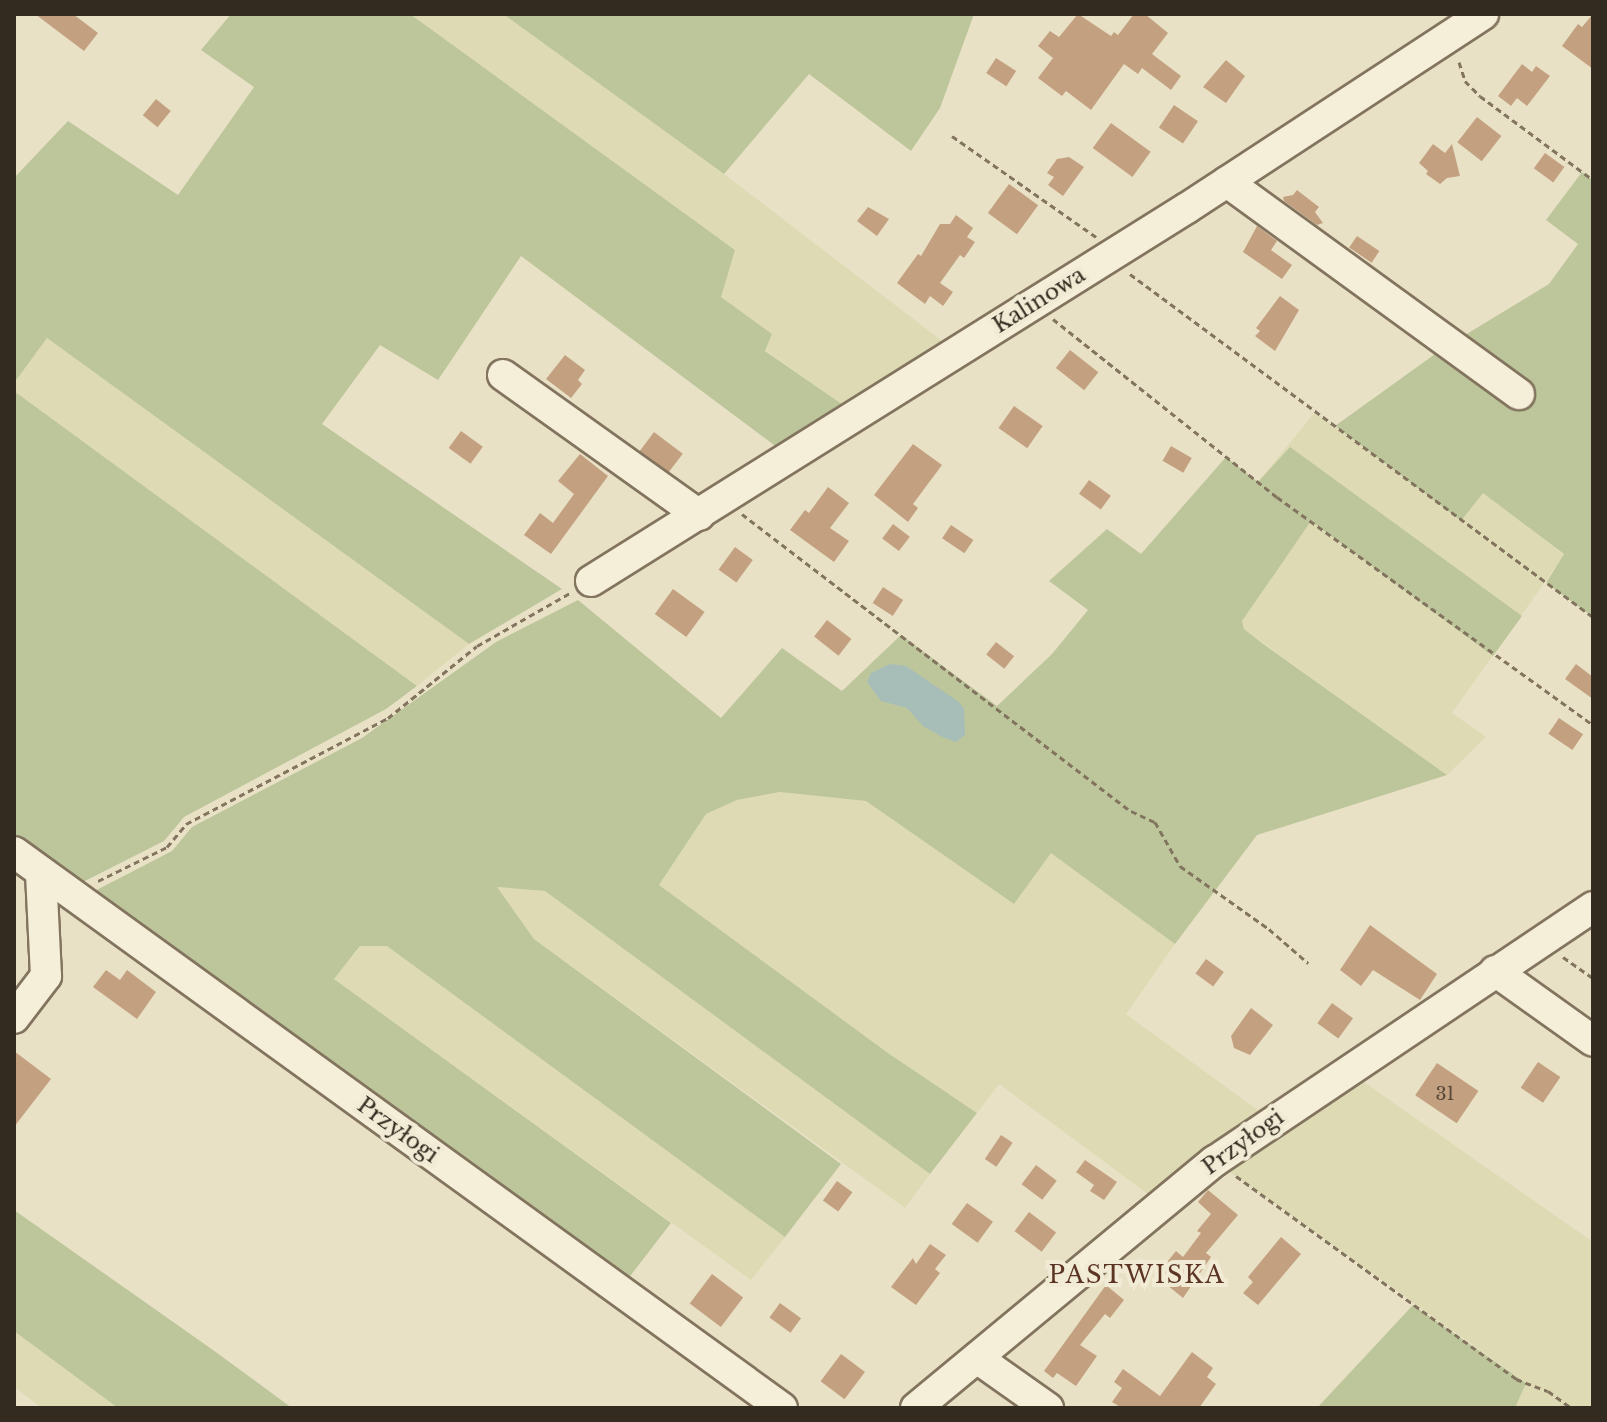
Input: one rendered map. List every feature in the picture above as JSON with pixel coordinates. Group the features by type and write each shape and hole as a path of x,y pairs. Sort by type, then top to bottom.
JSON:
{"street":[{"name":"Kalinowa","path":"591,581 1227,182 1483,14"},
{"path":"1227,182 1519,394"},
{"path":"503,375 711,507"},
{"name":"Przyłogi","path":"14,852 782,1408"},
{"path":"14,1018 46,976 41,872"},
{"name":"Przyłogi","path":"916,1408 1215,1161 1593,907"},
{"path":"1495,971 1593,1041"},
{"path":"977,1358 1048,1408"}],"path":[{"path":"1459,62 1465,81 1480,96 1593,180"},
{"path":"952,136 1593,617"},
{"path":"1034,303 1277,497 1593,725"},
{"path":"711,507 821,571 1131,811 1155,822 1180,866 1269,929 1308,963"},
{"path":"72,895 167,847 186,824 388,718 477,646 591,581"},
{"path":"1540,942 1593,978"},
{"path":"1215,1161 1516,1379 1548,1391 1571,1408"}],"shaded area":[{"path":"410,14 503,14 724,174 950,347 849,409 765,350 772,334 720,297 735,250"},
{"path":"47,338 469,644 417,686 14,391 14,383"},
{"path":"1315,412 1460,521 1483,492 1564,555 1452,713 1486,737 1447,775 1244,629 1242,621 1310,521 1258,482"},
{"path":"780,792 866,801 1014,904 1051,852 1175,944 1126,1014 1263,1114 1152,1197 999,1084 977,1113 888,1053 659,885 706,814 737,800"},
{"path":"496,887 545,891 930,1174 905,1208 534,939"},
{"path":"387,945 785,1237 751,1280 334,979 361,946"},
{"path":"1358,1078 1593,1242 1593,1408 1515,1408 1525,1382 1227,1170"},
{"path":"14,1331 118,1408 42,1408 14,1387"}],"green space":[{"path":"231,14 410,14 735,250 721,297 772,334 765,351 849,409 782,451 521,256 438,380 380,345 322,424 562,589 469,644 47,338 14,383 14,178 68,121 178,195 254,87 201,50"},
{"path":"503,14 974,14 940,108 911,151 809,74 724,174"},
{"path":"1582,172 1593,180 1593,617 1546,583 1564,554 1483,493 1461,521 1335,426 1442,349 1549,284 1578,244 1546,220"},
{"path":"14,391 417,686 386,709 184,817 164,841 75,886 14,841"},
{"path":"1290,447 1522,616 1493,656 1311,521 1242,621 1244,629 1262,643 1447,775 1257,835 1175,944 1051,853 1014,904 866,801 780,792 737,800 706,814 659,885 888,1053 977,1113 930,1174 545,891 497,887 534,939 841,1164 785,1237 387,946 360,946 334,979 671,1223 624,1284 85,896 172,851 192,827 362,738 496,642 578,600 721,718 782,648 842,691 901,635 997,706 1052,654 1088,610 1049,581 1107,529 1141,554 1226,457 1258,482"},
{"path":"14,1210 292,1408 118,1408 14,1331"},
{"path":"1413,1305 1526,1383 1515,1408 1317,1408"}],"water":[{"path":"890,664 906,666 959,702 964,709 965,735 956,742 942,737 923,726 907,708 881,701 867,682 871,673"}],"building":[{"path":"35,14 73,14 98,33 84,51"},
{"path":"1078,14 1111,36 1114,32 1118,35 1134,14 1145,14 1168,33 1152,54 1181,76 1171,90 1142,68 1138,74 1124,64 1091,110 1066,91 1062,96 1038,78 1053,58 1038,46 1050,31 1059,37"},
{"path":"1593,14 1593,69 1562,46 1578,24 1582,27"},
{"path":"996,58 1016,71 1006,86 986,73"},
{"path":"1226,60 1245,76 1226,103 1203,87"},
{"path":"1522,64 1532,72 1536,66 1550,76 1527,106 1517,98 1511,106 1498,96"},
{"path":"156,99 171,111 158,127 143,115"},
{"path":"1174,105 1198,121 1183,144 1159,127"},
{"path":"1477,117 1501,136 1482,161 1457,142"},
{"path":"1111,123 1151,152 1132,177 1093,148"},
{"path":"1433,144 1445,153 1452,144 1460,176 1447,178 1440,184 1426,174 1428,171 1419,163"},
{"path":"1545,153 1564,167 1553,182 1534,168"},
{"path":"1069,157 1084,167 1063,196 1048,185 1054,177 1047,173 1057,159"},
{"path":"1009,184 1038,205 1017,234 988,213"},
{"path":"1297,190 1319,207 1315,212 1323,223 1317,225 1284,201 1283,197 1293,195"},
{"path":"868,207 889,219 877,236 857,221"},
{"path":"956,215 973,228 967,237 975,242 964,258 960,255 940,283 953,292 943,306 930,296 925,304 897,283 918,254 921,256 940,224 950,224"},
{"path":"1257,226 1277,241 1271,250 1292,265 1282,279 1243,252"},
{"path":"1357,236 1379,251 1372,263 1349,248"},
{"path":"1280,296 1299,310 1275,351 1255,336 1260,331 1256,328"},
{"path":"1070,350 1098,372 1084,390 1056,368"},
{"path":"565,355 585,370 578,380 582,384 571,398 546,379"},
{"path":"1014,406 1043,426 1027,448 999,428"},
{"path":"461,431 483,447 470,464 449,448"},
{"path":"654,432 683,454 668,473 640,451"},
{"path":"913,444 942,465 913,504 918,508 908,522 874,495"},
{"path":"1171,446 1192,458 1183,473 1162,461"},
{"path":"580,454 608,476 551,554 524,535 540,513 553,523 574,494 558,481"},
{"path":"1089,480 1111,496 1101,510 1079,494"},
{"path":"828,487 849,503 830,528 849,541 834,562 790,530 805,510 809,513"},
{"path":"893,524 910,537 899,551 882,538"},
{"path":"951,525 973,540 964,553 942,538"},
{"path":"735,547 753,560 736,583 719,570"},
{"path":"883,587 903,600 893,616 873,603"},
{"path":"673,589 705,612 686,637 655,614"},
{"path":"827,620 851,639 838,656 814,637"},
{"path":"996,642 1014,656 1004,669 986,655"},
{"path":"1576,664 1593,677 1593,699 1565,679"},
{"path":"1559,718 1583,734 1572,750 1548,734"},
{"path":"1370,925 1437,974 1420,1000 1373,970 1361,986 1340,970"},
{"path":"1206,959 1224,972 1213,986 1195,974"},
{"path":"106,970 120,980 127,970 156,992 137,1019 93,987"},
{"path":"1332,1003 1353,1018 1338,1039 1317,1023"},
{"path":"1251,1008 1273,1025 1250,1055 1234,1048 1231,1036"},
{"path":"14,1051 51,1079 14,1127"},
{"path":"1538,1062 1560,1077 1543,1103 1521,1088"},
{"path":"1437,1063 1478,1091 1457,1123 1415,1095"},
{"path":"1001,1135 1013,1143 996,1167 985,1159"},
{"path":"1085,1160 1117,1182 1104,1200 1090,1191 1094,1185 1076,1172"},
{"path":"1036,1165 1057,1181 1042,1200 1022,1184"},
{"path":"837,1181 852,1192 838,1212 823,1200"},
{"path":"1208,1190 1238,1215 1206,1253 1211,1257 1183,1298 1156,1276 1176,1251 1183,1257 1201,1233 1197,1231 1211,1214 1198,1202"},
{"path":"967,1203 993,1222 978,1243 952,1224"},
{"path":"1029,1212 1056,1232 1042,1252 1015,1231"},
{"path":"1281,1237 1301,1254 1258,1305 1243,1293 1253,1282 1248,1277"},
{"path":"930,1244 946,1255 935,1269 940,1273 916,1305 891,1287 913,1258 916,1264"},
{"path":"712,1274 743,1297 721,1327 690,1304"},
{"path":"1106,1285 1124,1300 1110,1318 1105,1314 1080,1345 1097,1356 1076,1386 1057,1373 1053,1378 1044,1371"},
{"path":"780,1303 801,1318 790,1333 769,1318"},
{"path":"1192,1352 1213,1368 1207,1377 1216,1384 1199,1408 1122,1408 1112,1402 1122,1388 1114,1382 1123,1369 1160,1396"},
{"path":"841,1354 865,1372 844,1399 821,1381"}],"district":[{"name":"PASTWISKA","path":"1137,1275"}]}
